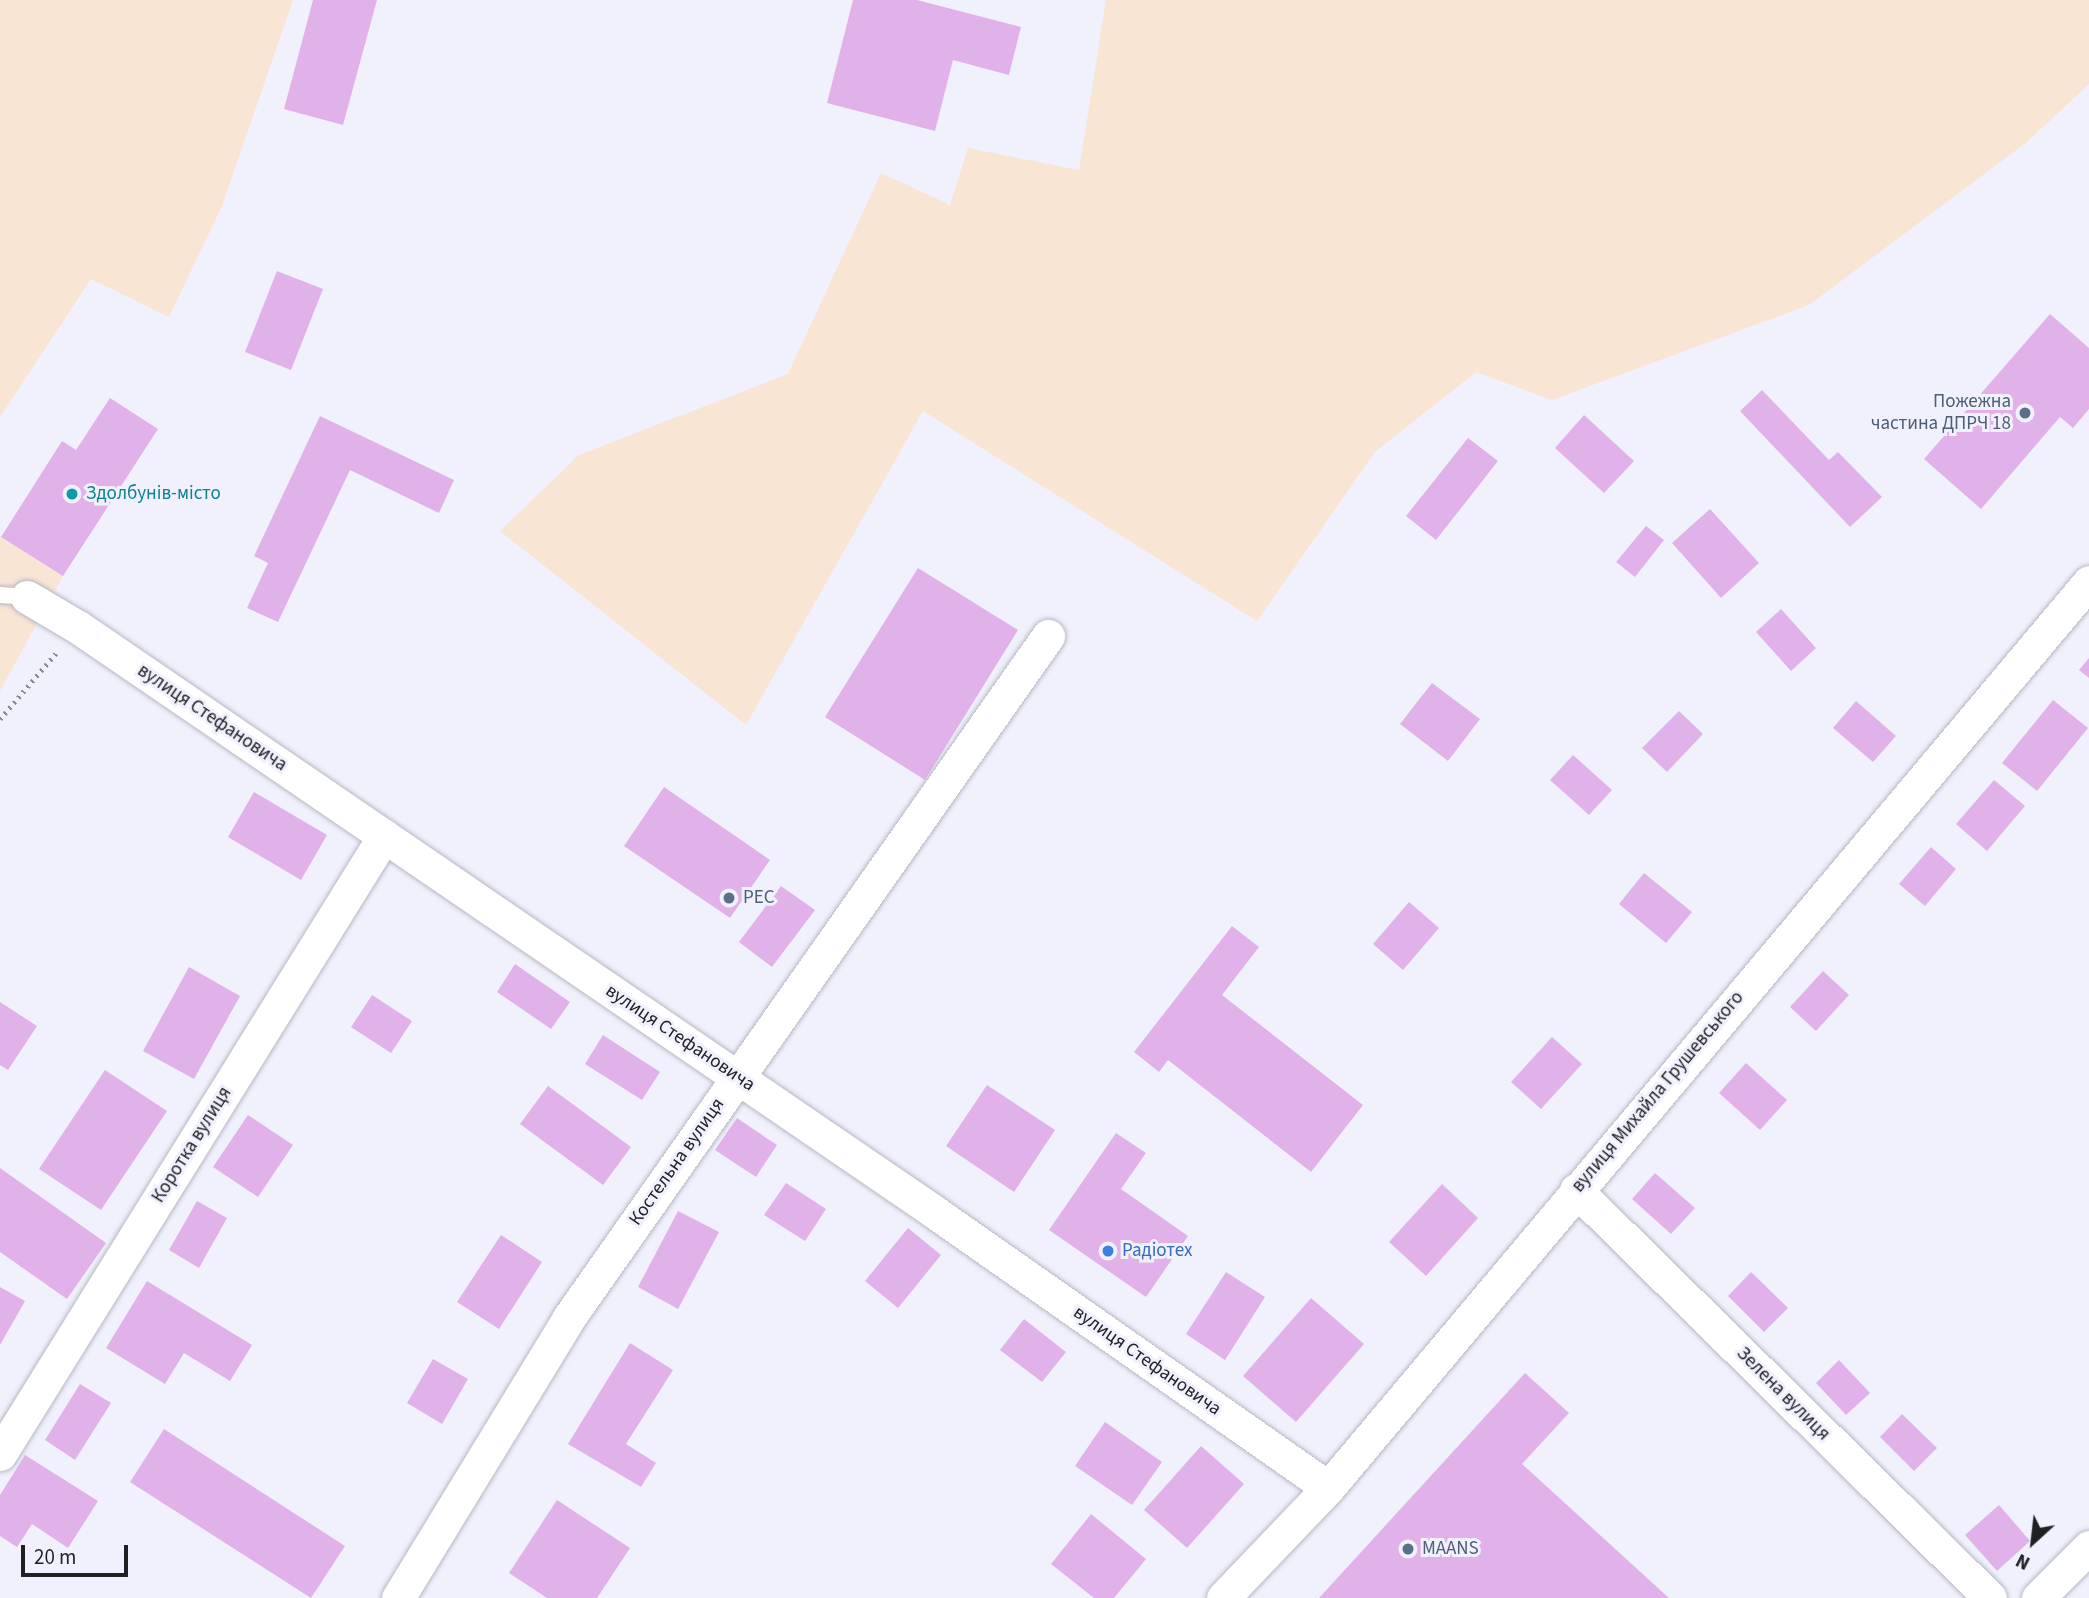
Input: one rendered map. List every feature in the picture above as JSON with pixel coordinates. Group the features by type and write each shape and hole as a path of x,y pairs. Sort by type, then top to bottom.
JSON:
{"street":[{"name":"вулиця Михайла Грушевського","path":"1223,1598 1328,1488 2089,582"},
{"name":"вулиця Стефановича","path":"14,596 78,627 736,1076 1328,1488"},
{"name":"Костельна вулиця","path":"398,1598 568,1319 736,1076 1048,636"},
{"name":"Коротка вулиця","path":"0,1454 384,836"},
{"name":"Зелена вулиця","path":"1576,1190 1990,1598"},
{"path":"2038,1598 2089,1547"}],"path":[{"path":"0,719 78,627"}],"shaded area":[{"path":"0,0 293,0 222,206 169,317 91,279 0,417"},
{"path":"1106,0 2089,0 2089,84 2027,142 1809,305 1552,400 1476,372 1375,452 1257,621 923,411 746,725 500,531 579,455 788,374 881,173 950,205 968,148 1079,170"},
{"path":"0,536 63,576 0,691"}],"building":[{"path":"313,0 377,0 343,125 284,109"},
{"path":"853,0 917,0 1021,27 1009,75 953,60 935,131 827,103"},
{"path":"277,271 323,289 291,370 245,352"},
{"name":"Пожежна частина ДПРЧ 18","path":"2050,314 2089,348 2089,409 2073,428 2060,417 1981,509 1924,459"},
{"path":"1762,390 1829,460 1838,452 1882,497 1850,527 1740,411"},
{"name":"Здолбунів-місто","path":"110,398 158,429 63,576 1,537 62,441 76,450"},
{"path":"1584,415 1634,461 1604,493 1555,448"},
{"path":"320,416 454,480 439,513 350,470 278,622 247,608 268,563 254,556"},
{"path":"1468,438 1498,461 1436,540 1406,516"},
{"path":"1710,509 1759,563 1721,598 1672,543"},
{"path":"1646,526 1664,540 1635,577 1616,562"},
{"path":"918,568 1018,630 925,780 825,717"},
{"path":"1781,609 1816,648 1791,671 1756,632"},
{"path":"2089,658 2089,678 2079,670"},
{"path":"1432,683 1480,719 1448,761 1400,724"},
{"path":"2053,700 2088,728 2037,791 2002,763"},
{"path":"1856,701 1896,736 1873,762 1833,728"},
{"path":"1679,711 1703,734 1667,772 1642,748"},
{"path":"1573,755 1612,790 1589,815 1550,780"},
{"path":"1994,780 2025,806 1987,851 1956,824"},
{"path":"664,787 770,860 730,918 624,846"},
{"path":"254,792 327,835 301,880 228,837"},
{"path":"1931,847 1956,869 1925,906 1899,884"},
{"path":"1644,873 1692,912 1666,943 1619,904"},
{"path":"781,886 815,910 772,967 739,942"},
{"path":"1409,902 1439,928 1403,970 1373,944"},
{"path":"1232,926 1259,947 1222,995 1363,1105 1311,1172 1168,1060 1159,1072 1134,1052"},
{"path":"515,964 570,1002 551,1029 497,992"},
{"path":"189,967 240,996 194,1079 143,1051"},
{"path":"1823,971 1849,995 1816,1031 1790,1007"},
{"path":"372,995 412,1021 391,1053 351,1027"},
{"path":"0,1002 37,1026 8,1070 0,1065"},
{"path":"603,1035 660,1072 642,1100 585,1064"},
{"path":"1552,1037 1582,1064 1541,1109 1511,1082"},
{"path":"1746,1063 1787,1100 1760,1130 1719,1093"},
{"path":"105,1070 167,1111 101,1210 39,1169"},
{"path":"987,1085 1055,1130 1014,1192 946,1146"},
{"path":"548,1086 631,1147 603,1185 520,1124"},
{"path":"248,1115 293,1145 258,1197 213,1167"},
{"path":"737,1118 777,1145 756,1177 715,1150"},
{"path":"1116,1133 1146,1153 1121,1189 1188,1236 1146,1297 1049,1230"},
{"path":"0,1168 106,1243 67,1299 0,1252"},
{"path":"1655,1173 1695,1208 1671,1234 1632,1199"},
{"path":"786,1183 826,1209 805,1241 764,1215"},
{"path":"1442,1184 1478,1218 1426,1276 1389,1242"},
{"path":"197,1201 227,1218 199,1268 169,1250"},
{"path":"678,1211 719,1232 678,1309 638,1287"},
{"path":"908,1228 941,1255 898,1308 865,1281"},
{"path":"501,1235 542,1262 499,1329 457,1302"},
{"path":"1226,1272 1265,1297 1225,1360 1186,1334"},
{"path":"1751,1272 1788,1308 1764,1332 1728,1296"},
{"path":"147,1281 252,1345 230,1381 184,1353 165,1384 106,1348"},
{"path":"0,1287 25,1301 0,1345"},
{"path":"1311,1298 1364,1344 1296,1422 1243,1376"},
{"path":"1024,1319 1066,1352 1042,1382 1000,1350"},
{"path":"630,1343 673,1370 626,1444 656,1463 641,1487 568,1444"},
{"path":"433,1359 468,1379 442,1424 407,1403"},
{"path":"1839,1360 1870,1393 1846,1415 1816,1383"},
{"path":"1525,1373 1569,1413 1522,1464 1669,1598 1319,1598"},
{"path":"80,1384 111,1403 75,1460 45,1440"},
{"path":"1902,1414 1937,1448 1914,1471 1880,1437"},
{"path":"1105,1422 1162,1462 1132,1505 1075,1466"},
{"path":"164,1429 345,1546 311,1598 130,1482"},
{"path":"1201,1446 1244,1484 1187,1548 1144,1510"},
{"path":"25,1455 98,1501 68,1548 32,1524 17,1547 0,1536 0,1495"},
{"path":"557,1500 630,1548 597,1598 547,1598 509,1573"},
{"path":"1999,1505 2030,1541 1997,1571 1965,1535"},
{"path":"1091,1514 1146,1559 1114,1598 1094,1598 1051,1564"}],"place":[{"name":"Пожежна частина ДПРЧ 18","path":"2025,413"},
{"name":"Здолбунів-місто","path":"72,494"},
{"name":"РЕС","path":"729,898"},
{"name":"Радiотех","path":"1108,1251"},
{"name":"MAANS","path":"1408,1549"}]}
